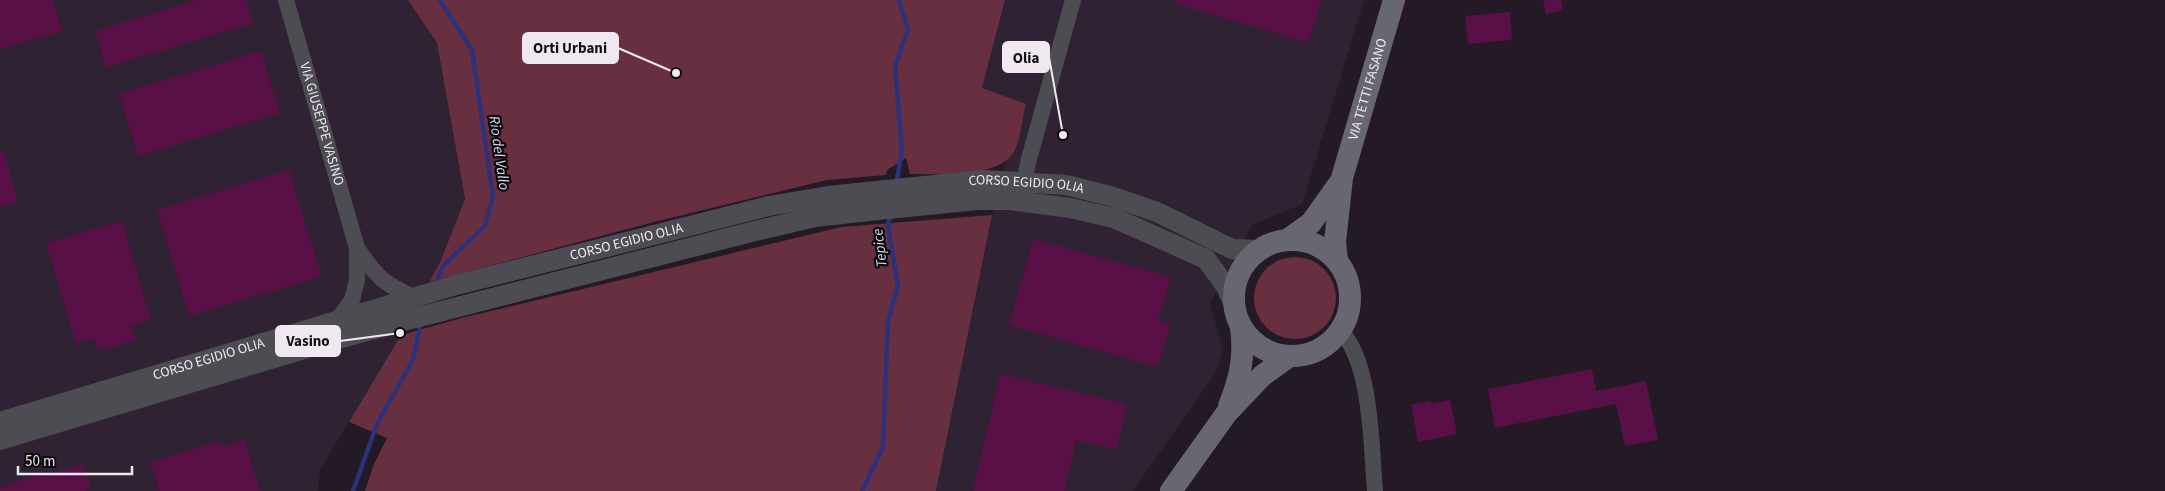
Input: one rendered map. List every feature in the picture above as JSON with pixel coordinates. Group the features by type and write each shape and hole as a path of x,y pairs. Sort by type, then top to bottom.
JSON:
{"main road":[{"name":"VIA TETTI FASANO","path":"1337,260 1334,242 1342,178 1394,0"},
{"name":"VIA TETTI FASANO","path":"1287,240 1311,223 1342,178"},
{"path":"1226,414 1242,367 1244,348 1242,327 1234,305 1235,289 1239,274 1248,260 1260,250 1273,243 1287,240 1306,242 1323,248 1337,260 1347,276 1351,295 1349,314 1341,330 1331,342 1318,351 1304,356 1288,357 1270,352 1254,342 1242,327"},
{"path":"1172,491 1226,414 1262,376 1288,357"}],"street":[{"name":"VIA GIUSEPPE VASINO","path":"286,0 357,248 358,280 352,300 336,322"},
{"path":"1022,192 1073,0"},
{"name":"CORSO EGIDIO OLIA","path":"0,422 456,285 769,206 828,196 983,180 1070,208 1114,218 1184,248 1206,259 1225,285 1234,305"},
{"name":"CORSO EGIDIO OLIA","path":"0,440 341,338 815,217 981,200 1066,185 1110,196 1157,212 1232,249 1260,250"},
{"name":"VIA GIUSEPPE VASINO","path":"357,248 374,272 391,287 416,298"},
{"path":"1341,330 1355,351 1364,381 1374,491"}],"shaded area":[{"path":"0,0 409,0 437,43 465,199 441,260 401,335 320,470 318,491 0,491"},
{"path":"408,0 1005,0 982,88 1026,104 1015,150 1008,159 996,166 983,170 951,174 910,174 906,158 887,170 886,175 827,180 650,223 429,282 441,260 465,199 437,43"},
{"path":"1005,0 1364,0 1302,204 1252,225 1210,303 1223,351 1216,372 1133,491 936,491 992,215 1005,162 1015,150 1026,105 982,88"},
{"path":"992,215 936,491 365,491 374,464 387,438 349,422 401,335 462,318 841,227"},
{"path":"1295,257 1311,260 1324,269 1333,282 1336,298 1333,314 1324,327 1311,336 1295,339 1279,336 1266,327 1257,314 1254,298 1257,282 1266,269 1279,260"}],"building":[{"path":"0,0 53,0 62,31 0,49"},
{"path":"198,0 246,0 253,23 106,67 95,31"},
{"path":"1174,0 1321,0 1309,43 1173,3"},
{"path":"1543,0 1561,0 1563,10 1546,14"},
{"path":"1510,12 1512,40 1468,44 1465,16"},
{"path":"261,51 280,113 138,156 119,94"},
{"path":"4,152 18,202 0,207 0,153"},
{"path":"289,170 322,276 189,316 157,210"},
{"path":"122,221 151,320 131,326 136,340 98,351 94,338 76,343 46,243"},
{"path":"1033,239 1171,277 1158,320 1171,324 1158,367 1009,325"},
{"path":"1592,369 1596,391 1646,381 1658,440 1625,446 1616,404 1495,428 1488,389"},
{"path":"1000,374 1127,404 1117,449 1076,440 1065,491 973,491"},
{"path":"1450,400 1457,434 1418,442 1411,404 1431,401 1431,404"},
{"path":"245,440 260,491 159,491 151,462 221,441 223,447"},
{"path":"84,465 91,488 86,489 86,491 0,491 0,488 31,477"}],"waterway":[{"name":"Rio del Vallo","path":"435,284 444,265 485,226 493,196 472,50 440,0"},
{"name":"Tepice","path":"896,184 902,151 895,66 908,30 899,0"},
{"name":"Tepice","path":"862,491 883,447 888,320 898,286 888,227 890,214"},
{"name":"Rio del Vallo","path":"353,491 377,424 413,360 421,321"}],"place":[{"name":"Orti Urbani","path":"676,73"},
{"name":"Olia","path":"1063,135"},
{"name":"Vasino","path":"400,333"}]}
